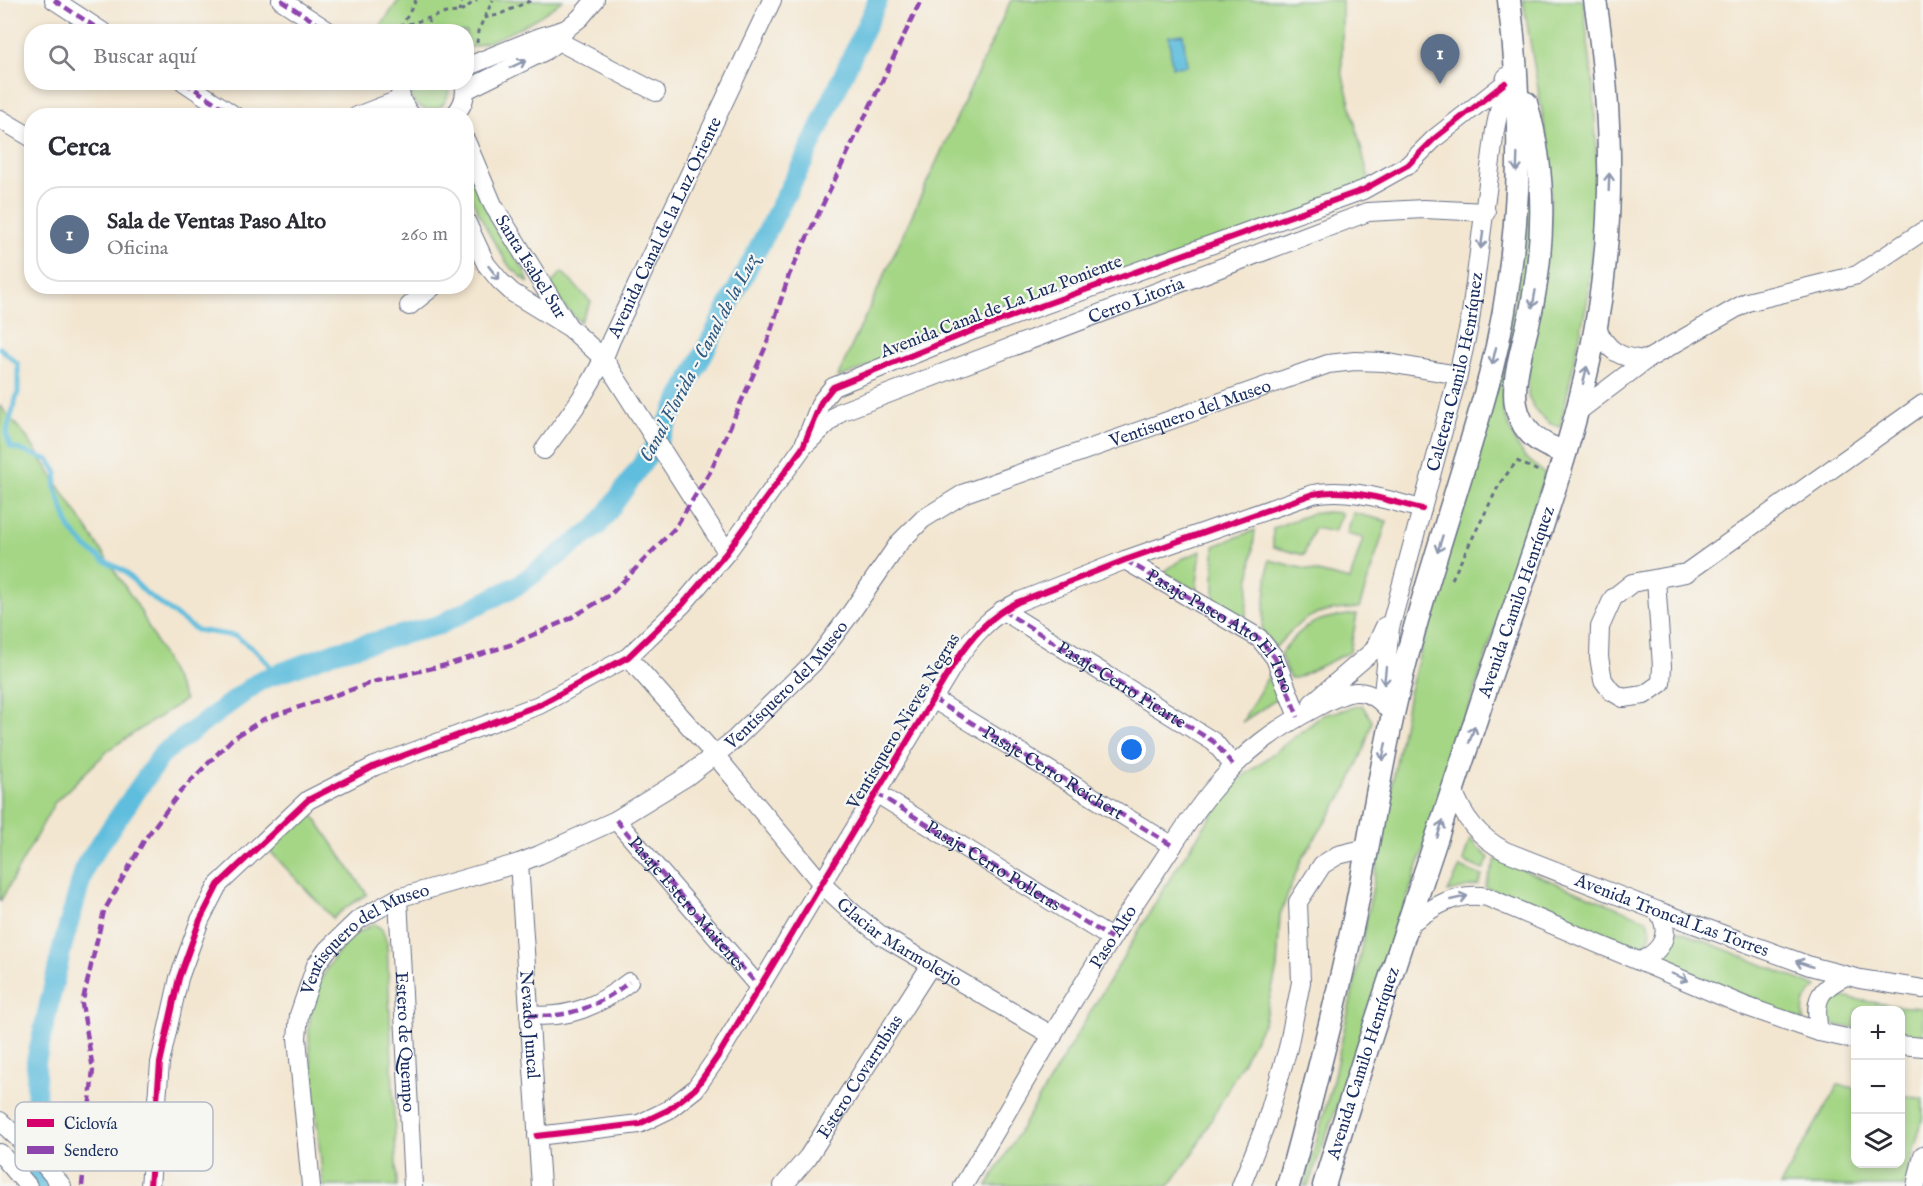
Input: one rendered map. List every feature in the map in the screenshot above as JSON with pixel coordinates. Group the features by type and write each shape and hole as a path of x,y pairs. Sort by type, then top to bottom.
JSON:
{"main road":[{"name":"Avenida Camilo Henríquez","path":"1288,1186 1341,982 1366,848 1387,708 1414,628 1481,407 1500,331 1514,226 1518,142 1511,79 1514,37 1509,0"},
{"name":"Avenida Camilo Henríquez","path":"1324,1186 1565,452 1596,326 1605,255 1609,175 1605,75 1595,0"},
{"path":"1511,79 1531,120 1536,145 1542,210 1535,293 1515,382 1515,401 1520,419 1531,436 1547,446 1565,452"}],"street":[{"path":"54,0 91,24"},
{"path":"281,0 318,24"},
{"path":"474,82 545,51 580,18 595,0"},
{"name":"Avenida Canal de la Luz Oriente","path":"544,450 577,406 604,359 772,0"},
{"path":"474,65 540,37 562,35 656,92"},
{"name":"Caletera Camilo Henríquez","path":"1387,708 1390,628 1458,375 1470,321 1495,130 1511,79"},
{"name":"Avenida Canal de La Luz Poniente","path":"157,1102 160,1064 179,978 200,920 218,885 308,800 375,766 539,705 628,657 683,604 727,552 803,447 821,402 833,387 974,330 1363,190 1408,165 1435,138 1511,79"},
{"path":"196,90 223,108"},
{"path":"460,108 463,103 465,90"},
{"path":"371,108 401,91 406,108"},
{"path":"0,119 24,133"},
{"name":"Santa Isabel Sur","path":"474,159 494,205 570,328"},
{"name":"Cerro Litoria","path":"803,447 840,412 1368,212 1424,210 1485,212"},
{"path":"1576,413 1646,360 1747,302 1857,275 1923,231"},
{"path":"474,257 513,293 570,328 604,359 727,552"},
{"path":"408,306 424,294"},
{"path":"1596,326 1603,341 1615,352 1630,359 1646,360"},
{"name":"Ventisquero del Museo","path":"311,1186 297,1038 299,1014 316,965 327,950 358,920 398,898 519,863 616,820 686,777 734,740 816,660 899,543 923,519 965,493 1328,364 1355,361 1383,362 1458,375"},
{"path":"1656,579 1661,683 1644,695 1623,698 1611,691 1603,680 1599,657 1600,627 1613,598 1632,583 1686,573 1923,404"},
{"name":"Ventisquero Nieves Negras","path":"537,1136 639,1124 668,1110 695,1089 718,1056 823,885 876,793 974,634 1002,610 1125,560 1313,494 1331,490 1349,492 1422,509"},
{"name":"Pasaje Paseo Alto El Toro","path":"1125,560 1259,638 1275,658 1298,717"},
{"name":"Paso Alto","path":"1298,717 1340,677 1362,662 1374,650 1396,603"},
{"name":"Pasaje Cerro Picarte","path":"1002,610 1214,742 1234,766"},
{"name":"Glaciar Marmolerjo","path":"628,657 715,755 823,885 852,913 882,936 1053,1036"},
{"name":"Paso Alto","path":"963,1186 1111,938 1201,805 1234,766 1274,731 1340,696 1355,692 1368,694 1387,708"},
{"name":"Pasaje Cerro Reichert","path":"933,699 1173,846"},
{"name":"Avenida Troncal Las Torres","path":"1453,789 1470,824 1491,844 1505,851 1658,911 1810,966 1846,976 1923,989"},
{"name":"Pasaje Cerro Polleras","path":"876,793 1111,938"},
{"name":"Pasaje Estero Maitenes","path":"616,820 759,987"},
{"path":"1241,1186 1266,1123 1288,1048 1300,982 1298,902 1322,866 1338,855 1366,848"},
{"name":"Nevado Juncal","path":"519,863 541,1186"},
{"path":"1408,925 1429,910 1456,897 1476,895 1496,900 1745,1005 1819,1032 1851,1039"},
{"name":"Estero de Quempo","path":"398,898 413,1186"},
{"path":"1641,961 1654,954 1664,939 1664,921 1658,911"},
{"name":"Estero Covarrubias","path":"783,1186 808,1157 931,965"},
{"path":"1819,1032 1816,1019 1817,1000 1828,984 1846,976"},
{"path":"529,1015 547,1017 573,1014 613,995 629,982"},
{"path":"1905,1046 1923,1047"},
{"path":"0,1121 15,1135"},
{"path":"0,1153 15,1171"},
{"path":"1916,1186 1923,1155"},
{"path":"15,1171 28,1186"},
{"path":"50,1171 62,1186"},
{"name":"Avenida Canal de La Luz Poniente","path":"150,1186 151,1171"}],"path":[{"path":"403,24 416,0"},
{"path":"459,12 462,0"},
{"path":"409,24 446,13 459,12 477,0"},
{"path":"477,48 478,32 493,0"},
{"path":"484,18 498,15 532,0"},
{"path":"429,18 429,24"}],"green space":[{"path":"399,0 563,0 517,29 474,46 474,24 382,24"},
{"path":"1011,0 1342,0 1342,72 1371,187 837,378"},
{"path":"1523,0 1583,0 1594,92 1597,170 1588,298 1560,427 1549,423 1537,412 1528,396 1528,366 1550,224 1551,165"},
{"path":"411,90 449,90 447,98 438,108 423,108 412,100"},
{"path":"1529,174 1533,212 1524,284 1504,378 1503,411 1524,456 1545,474 1367,1023 1308,1186 1304,1186 1332,1084 1355,981 1409,694 1515,301"},
{"path":"474,182 499,234 524,270 529,283 509,266 474,204"},
{"path":"562,272 591,302 580,322 563,305 550,285"},
{"path":"0,406 28,439 139,608 185,700 111,748 55,802 0,902"},
{"path":"1342,513 1334,532 1314,528 1304,555 1273,547 1273,528 1310,514"},
{"path":"1353,513 1387,521 1359,608 1311,616 1294,628 1275,648 1262,630 1269,560 1350,580 1363,538 1347,534"},
{"path":"1255,530 1245,622 1214,602 1214,546"},
{"path":"1201,551 1196,591 1164,572 1182,559"},
{"path":"1357,614 1350,652 1296,678 1290,678 1280,654 1298,634 1321,620"},
{"path":"1272,670 1282,696 1242,722"},
{"path":"1362,705 1372,721 1364,749 1348,787 1301,860 1280,915 1277,968 1264,1022 1194,1152 1169,1186 987,1186 1172,875 1232,785 1323,715"},
{"path":"311,812 367,894 333,918 268,849"},
{"path":"1470,839 1489,858 1483,870 1463,861"},
{"path":"1496,859 1646,919 1650,930 1649,939 1643,946 1632,950 1485,887"},
{"path":"1460,867 1482,876 1478,885 1448,892"},
{"path":"374,924 382,929 387,942 397,1186 323,1186 309,1045 311,1013 320,982 337,954 360,932"},
{"path":"1670,927 1817,987 1805,1002 1804,1021 1659,959"},
{"path":"1841,997 1895,1006 1851,1006 1851,1027 1836,1025 1825,1019 1827,1008"},
{"path":"1905,1007 1923,1008 1923,1037 1905,1035"},
{"path":"1838,1085 1851,1087 1851,1168 1905,1168 1905,1096 1923,1099 1923,1117 1904,1186 1780,1186"}],"water":[{"path":"1183,34 1187,66 1172,67 1169,36"}],"waterway":[{"name":"Canal Florida - Canal de la Luz","path":"36,1102 36,1061 63,944 86,864 163,753 261,680 335,652 439,625 520,584 598,526 657,443 803,162 878,0"},
{"path":"0,348 18,364 18,392 6,434 11,447 49,460 57,473 55,487 70,529 87,548 124,571 147,594 196,630 236,636 256,651 270,666 273,675"},
{"name":"Canal Florida - Canal de la Luz","path":"37,1171 37,1186"}],"marked path":[{"path":"54,0 91,24"},
{"path":"281,0 318,24"},
{"path":"90,1102 93,1069 82,1004 104,911 145,839 181,791 232,739 264,719 377,681 446,665 510,645 567,620 610,595 675,528 710,472 766,346 789,275 921,0"},
{"path":"196,90 223,108"},
{"path":"1125,560 1259,638 1275,658 1298,717"},
{"path":"1002,610 1214,742 1234,766"},
{"path":"933,699 1173,846"},
{"path":"876,793 1111,938"},
{"path":"616,820 759,987"},
{"path":"529,1015 570,1013 606,998 629,982"},
{"path":"82,1186 83,1171"}],"cycle path":[{"path":"157,1102 160,1063 179,978 200,920 218,885 308,800 375,766 539,705 628,657 683,604 727,552 803,447 821,402 833,387 974,330 1363,190 1408,165 1435,138 1505,83"},
{"path":"537,1136 639,1124 668,1110 695,1089 718,1056 955,662 975,635 990,620 1018,602 1125,560 1313,494 1354,493 1422,509"},
{"path":"150,1186 151,1171"}],"place":[{"name":"Sala de Ventas Paso Alto","path":"1440,84"}]}
